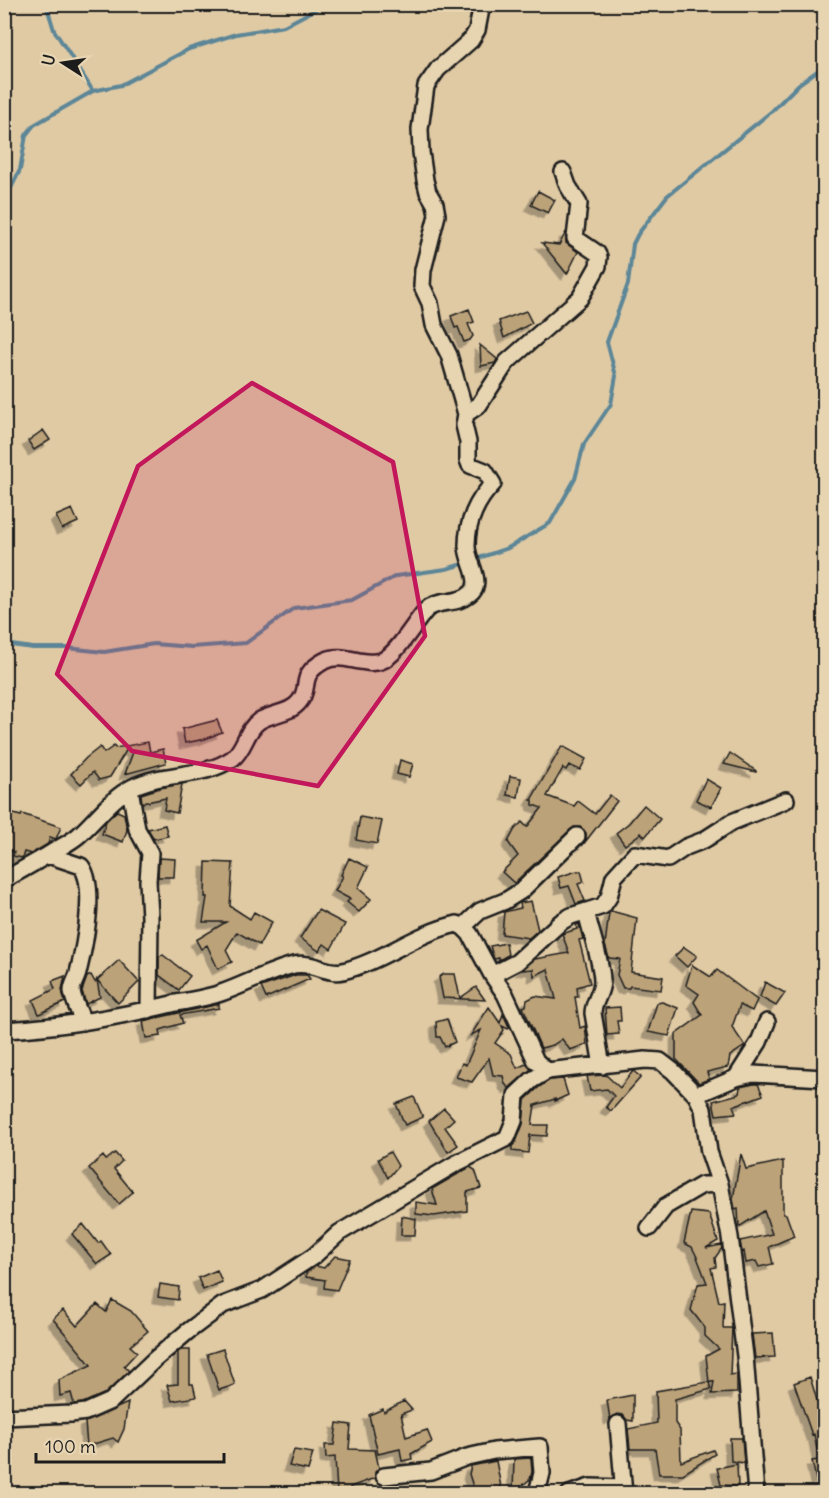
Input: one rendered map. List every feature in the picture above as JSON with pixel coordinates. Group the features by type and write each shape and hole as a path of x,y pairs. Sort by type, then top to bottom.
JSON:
{"street":[{"path":"4,880 78,836 105,808 130,789 159,779 210,769 231,759 242,750 252,728 258,722 291,709 300,701 306,677 313,668 326,660 335,657 365,663 385,660 428,608 470,595 477,582 468,559 466,545 478,502 493,481 485,471 470,465 468,460 468,442 464,425 466,414 449,355 434,325 430,303 422,286 423,270 437,215 425,180 420,129 426,86 438,69 471,40 477,30 482,4"},
{"path":"466,414 479,405 507,362 580,298 598,266 597,253 575,238 579,204 563,172"},
{"path":"130,789 137,829 150,853 148,880 149,1010"},
{"path":"492,975 517,962 561,922 571,916 603,906 607,902 614,877 634,854 668,859 732,822 786,800"},
{"path":"464,927 480,911 505,901 521,891 577,836"},
{"path":"48,855 81,866 86,878 89,898 86,929 78,975 72,990 82,1022"},
{"path":"586,911 602,980 600,993 593,1008 602,1066"},
{"path":"4,1029 43,1028 97,1021 149,1010 220,993 295,965 311,964 329,971 341,972 457,924 464,927 470,934 505,994 536,1061 547,1071"},
{"path":"736,1078 759,1042 767,1022"},
{"path":"4,1417 86,1412 111,1401 154,1360 224,1305 262,1290 307,1261 339,1233 454,1164 507,1138 513,1121 516,1095 532,1080 547,1071 645,1060 660,1061 696,1095 704,1109 709,1152 720,1184 740,1304 756,1494"},
{"path":"696,1095 736,1078 765,1073 825,1078"},
{"path":"649,1227 666,1206 702,1185 720,1184"},
{"path":"569,1494 590,1487 624,1491 618,1424"},
{"path":"384,1476 431,1471 467,1457 494,1451 540,1448 542,1473 538,1489 541,1494"}],"highlighted area":[{"path":"252,383 393,462 425,636 318,786 132,751 57,674 138,466"}],"building":[{"path":"538,191 555,200 548,213 531,205"},
{"path":"566,232 566,243 578,252 567,274 542,243 559,245"},
{"path":"469,309 474,322 468,324 473,336 464,342 451,316"},
{"path":"526,311 532,323 504,338 499,321"},
{"path":"480,345 497,359 495,363 481,366"},
{"path":"43,430 50,440 34,450 28,441"},
{"path":"72,509 78,522 62,529 56,516"},
{"path":"217,720 222,732 205,739 185,743 182,729"},
{"path":"148,742 150,752 163,749 166,763 125,774 133,752 127,749 110,777 99,780 93,772 81,784 71,774 100,747 104,753 114,746 115,748"},
{"path":"562,746 586,759 580,770 569,765 566,770 563,768 547,796 574,806 578,801 595,814 610,795 617,801 582,846 586,833 580,827 574,827 514,883 502,872 518,856 508,842 522,822 527,827 542,808 533,805 533,800 531,800"},
{"path":"730,753 756,771 756,772 724,764"},
{"path":"400,760 413,764 409,777 397,774"},
{"path":"510,776 521,778 518,797 507,795"},
{"path":"706,779 721,788 711,807 696,800"},
{"path":"182,784 177,813 164,810 166,798 142,803 141,794"},
{"path":"644,805 660,819 645,837 641,833 625,845 616,833 629,823"},
{"path":"117,811 124,814 127,830 123,842 102,834 106,821"},
{"path":"10,813 21,816 22,814 61,827 56,839 50,837 48,844 31,854 24,852 22,858 13,856 14,852 4,849 6,833 4,831"},
{"path":"360,817 382,821 377,844 356,840"},
{"path":"165,825 168,836 154,839 148,829"},
{"path":"159,858 175,859 174,877 158,877"},
{"path":"349,858 368,867 358,888 371,899 359,912 347,902 350,899 335,891"},
{"path":"206,862 233,863 230,906 250,919 254,912 272,922 259,945 237,932 226,950 232,962 218,969 207,945 201,949 196,940 226,922 203,922 207,897 205,897"},
{"path":"581,871 584,882 578,884 585,901 576,904 569,886 561,888 558,877"},
{"path":"531,901 538,930 529,938 502,934 504,912 521,908 520,903"},
{"path":"318,910 345,924 331,949 324,944 319,951 300,938"},
{"path":"611,911 637,918 631,972 663,977 661,990 630,986 623,988 617,975 620,959 609,958 605,945"},
{"path":"579,924 583,939 579,940 590,983 577,987 578,997 575,997 580,1028 585,1026 587,1044 570,1050 562,1039 553,1045 541,1048 523,1007 526,1006 527,1000 535,996 556,999 548,969 534,976 533,969 522,970 535,959 569,953 562,934 577,929 576,925"},
{"path":"506,943 508,955 499,960 499,958 494,959 490,946"},
{"path":"684,947 697,956 687,967 675,956"},
{"path":"163,955 190,976 179,990 159,975 159,956"},
{"path":"119,960 139,982 118,1003 97,980"},
{"path":"692,965 711,977 717,970 757,1000 752,1011 740,1005 732,1027 745,1046 730,1056 728,1067 707,1072 709,1079 699,1083 676,1059 676,1034 702,1015 694,1002 699,994 686,985"},
{"path":"444,974 455,974 460,998 476,987 485,1000 443,998 439,977"},
{"path":"91,975 95,982 97,980 100,997 86,1004 82,991 87,977"},
{"path":"296,975 307,975 310,979 266,998 261,987"},
{"path":"65,976 62,990 65,1002 39,1014 33,1000 55,989 52,981"},
{"path":"765,982 785,993 776,1006 760,997"},
{"path":"662,1002 678,1008 669,1036 648,1032 657,1003"},
{"path":"219,1004 219,1008 180,1015 183,1023 160,1030 161,1036 146,1038 143,1021"},
{"path":"489,1007 500,1023 503,1014 509,1027 508,1029 502,1026 504,1030 495,1043 511,1054 517,1068 526,1064 531,1069 509,1088 503,1076 493,1075 489,1058 472,1082 456,1077 462,1063 466,1065 481,1030 471,1035"},
{"path":"620,1007 621,1021 617,1021 619,1034 607,1035 605,1008"},
{"path":"447,1019 455,1042 445,1047 440,1037 437,1037 436,1022"},
{"path":"633,1071 641,1077 611,1111 606,1107 614,1096 607,1089 590,1091 587,1076 606,1075 620,1088"},
{"path":"563,1079 568,1095 555,1101 555,1099 535,1105 532,1125 548,1125 547,1136 530,1135 528,1153 512,1151 512,1146 523,1124 525,1100 550,1080"},
{"path":"758,1084 763,1095 733,1106 736,1113 716,1115 713,1101 739,1094 740,1087"},
{"path":"414,1097 423,1117 405,1125 396,1104"},
{"path":"444,1108 454,1119 445,1127 458,1145 448,1152 429,1121"},
{"path":"390,1152 398,1166 388,1178 378,1159"},
{"path":"115,1153 122,1161 114,1169 133,1192 119,1204 89,1168 103,1156 106,1160"},
{"path":"741,1154 746,1169 783,1161 783,1214 786,1214 794,1236 769,1247 773,1264 759,1267 756,1261 746,1263 744,1251 742,1252 740,1241 772,1234 764,1211 739,1227 738,1208 735,1209 733,1199"},
{"path":"470,1167 475,1170 481,1188 467,1192 467,1211 434,1216 416,1214 416,1202 437,1205 432,1189"},
{"path":"691,1212 709,1214 718,1241 706,1248 721,1245 722,1248 715,1258 716,1267 711,1268 719,1302 724,1301 723,1328 732,1328 730,1375 737,1374 737,1393 712,1394 714,1381 709,1383 711,1389 675,1399 675,1423 680,1430 681,1462 713,1450 715,1454 683,1474 659,1474 655,1449 630,1449 628,1429 657,1423 656,1391 709,1382 706,1356 719,1349 705,1336 705,1328 691,1310 698,1284 707,1283 692,1247 684,1243"},
{"path":"402,1216 416,1219 415,1235 401,1235"},
{"path":"83,1224 98,1243 101,1241 111,1255 97,1264 72,1234"},
{"path":"335,1256 350,1259 337,1290 324,1288 325,1280 306,1277 306,1273 316,1266 324,1268"},
{"path":"217,1270 222,1282 203,1290 198,1278"},
{"path":"160,1284 179,1287 178,1300 158,1297"},
{"path":"112,1300 131,1311 148,1331 130,1346 137,1352 124,1366 129,1371 106,1393 83,1403 74,1404 71,1393 60,1396 59,1380 91,1365 53,1319 63,1310 77,1326 97,1304 106,1312"},
{"path":"773,1333 775,1357 755,1358 752,1334"},
{"path":"223,1349 235,1385 219,1390 207,1354"},
{"path":"190,1350 190,1384 193,1384 196,1397 172,1401 167,1385 178,1384 178,1352"},
{"path":"810,1377 825,1427 825,1477 816,1479 812,1461 819,1460 814,1434 812,1435 794,1383"},
{"path":"633,1395 633,1421 618,1414 610,1419 607,1400"},
{"path":"404,1401 412,1410 401,1414 406,1437 427,1430 432,1442 411,1454 412,1459 402,1461 400,1449 378,1454 369,1415 383,1409 384,1412"},
{"path":"128,1403 124,1429 118,1442 113,1438 87,1446 85,1422"},
{"path":"337,1423 351,1425 349,1449 375,1450 379,1468 375,1472 375,1478 350,1487 351,1491 337,1492 335,1457 326,1458 325,1445 334,1445"},
{"path":"730,1438 742,1438 744,1463 731,1461"},
{"path":"294,1450 313,1453 308,1470 289,1466"},
{"path":"531,1458 530,1479 513,1494 514,1459"},
{"path":"496,1461 502,1492 475,1493 469,1474 471,1466"},
{"path":"737,1464 738,1486 721,1485 717,1468"}],"waterway":[{"path":"46,4 54,30 93,91"},
{"path":"4,202 20,170 26,135 34,125 93,91 121,85 189,49 236,34 284,26 326,4"},
{"path":"473,560 508,548 550,523 575,479 584,444 611,404 616,376 607,342 628,284 633,244 638,234 667,196 772,111 799,84 824,66"},
{"path":"4,644 104,652 154,644 192,647 246,643 294,608 352,600 396,576 446,569 466,563"}]}
